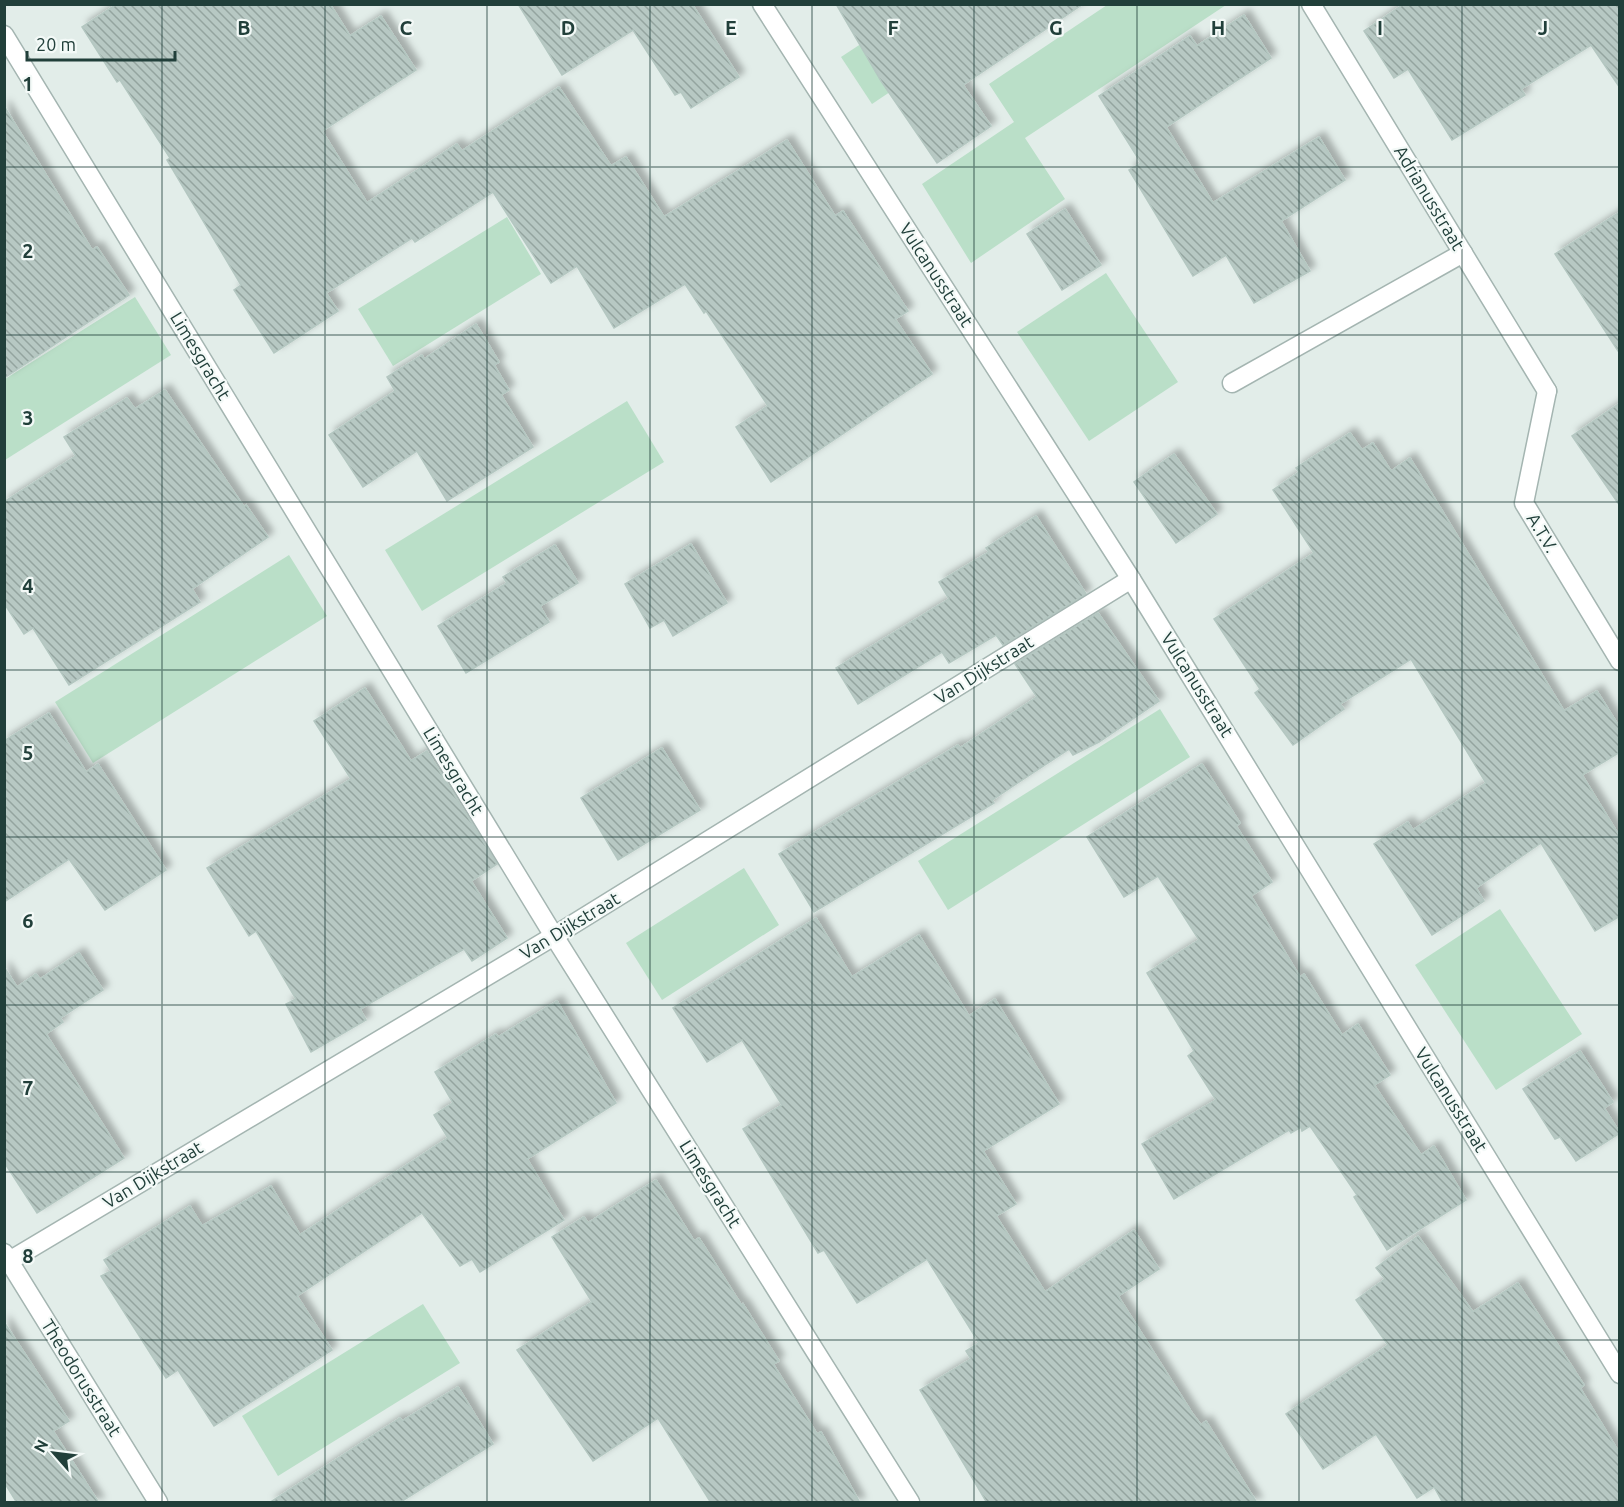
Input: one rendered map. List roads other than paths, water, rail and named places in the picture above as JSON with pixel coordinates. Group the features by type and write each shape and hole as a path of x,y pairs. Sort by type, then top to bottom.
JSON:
{"street":[{"name":"Vulcanusstraat","path":"762,4 1131,579 1620,1374"},
{"name":"Adrianusstraat","path":"1311,4 1547,391"},
{"name":"Limesgracht","path":"4,36 554,936 910,1503"},
{"path":"1232,383 1463,253"},
{"name":"A.T.V.","path":"1547,391 1524,502 1620,661"},
{"name":"Van Dijkstraat","path":"6,1259 554,936 1131,579"},
{"name":"Theodorusstraat","path":"6,1259 158,1503"}]}
